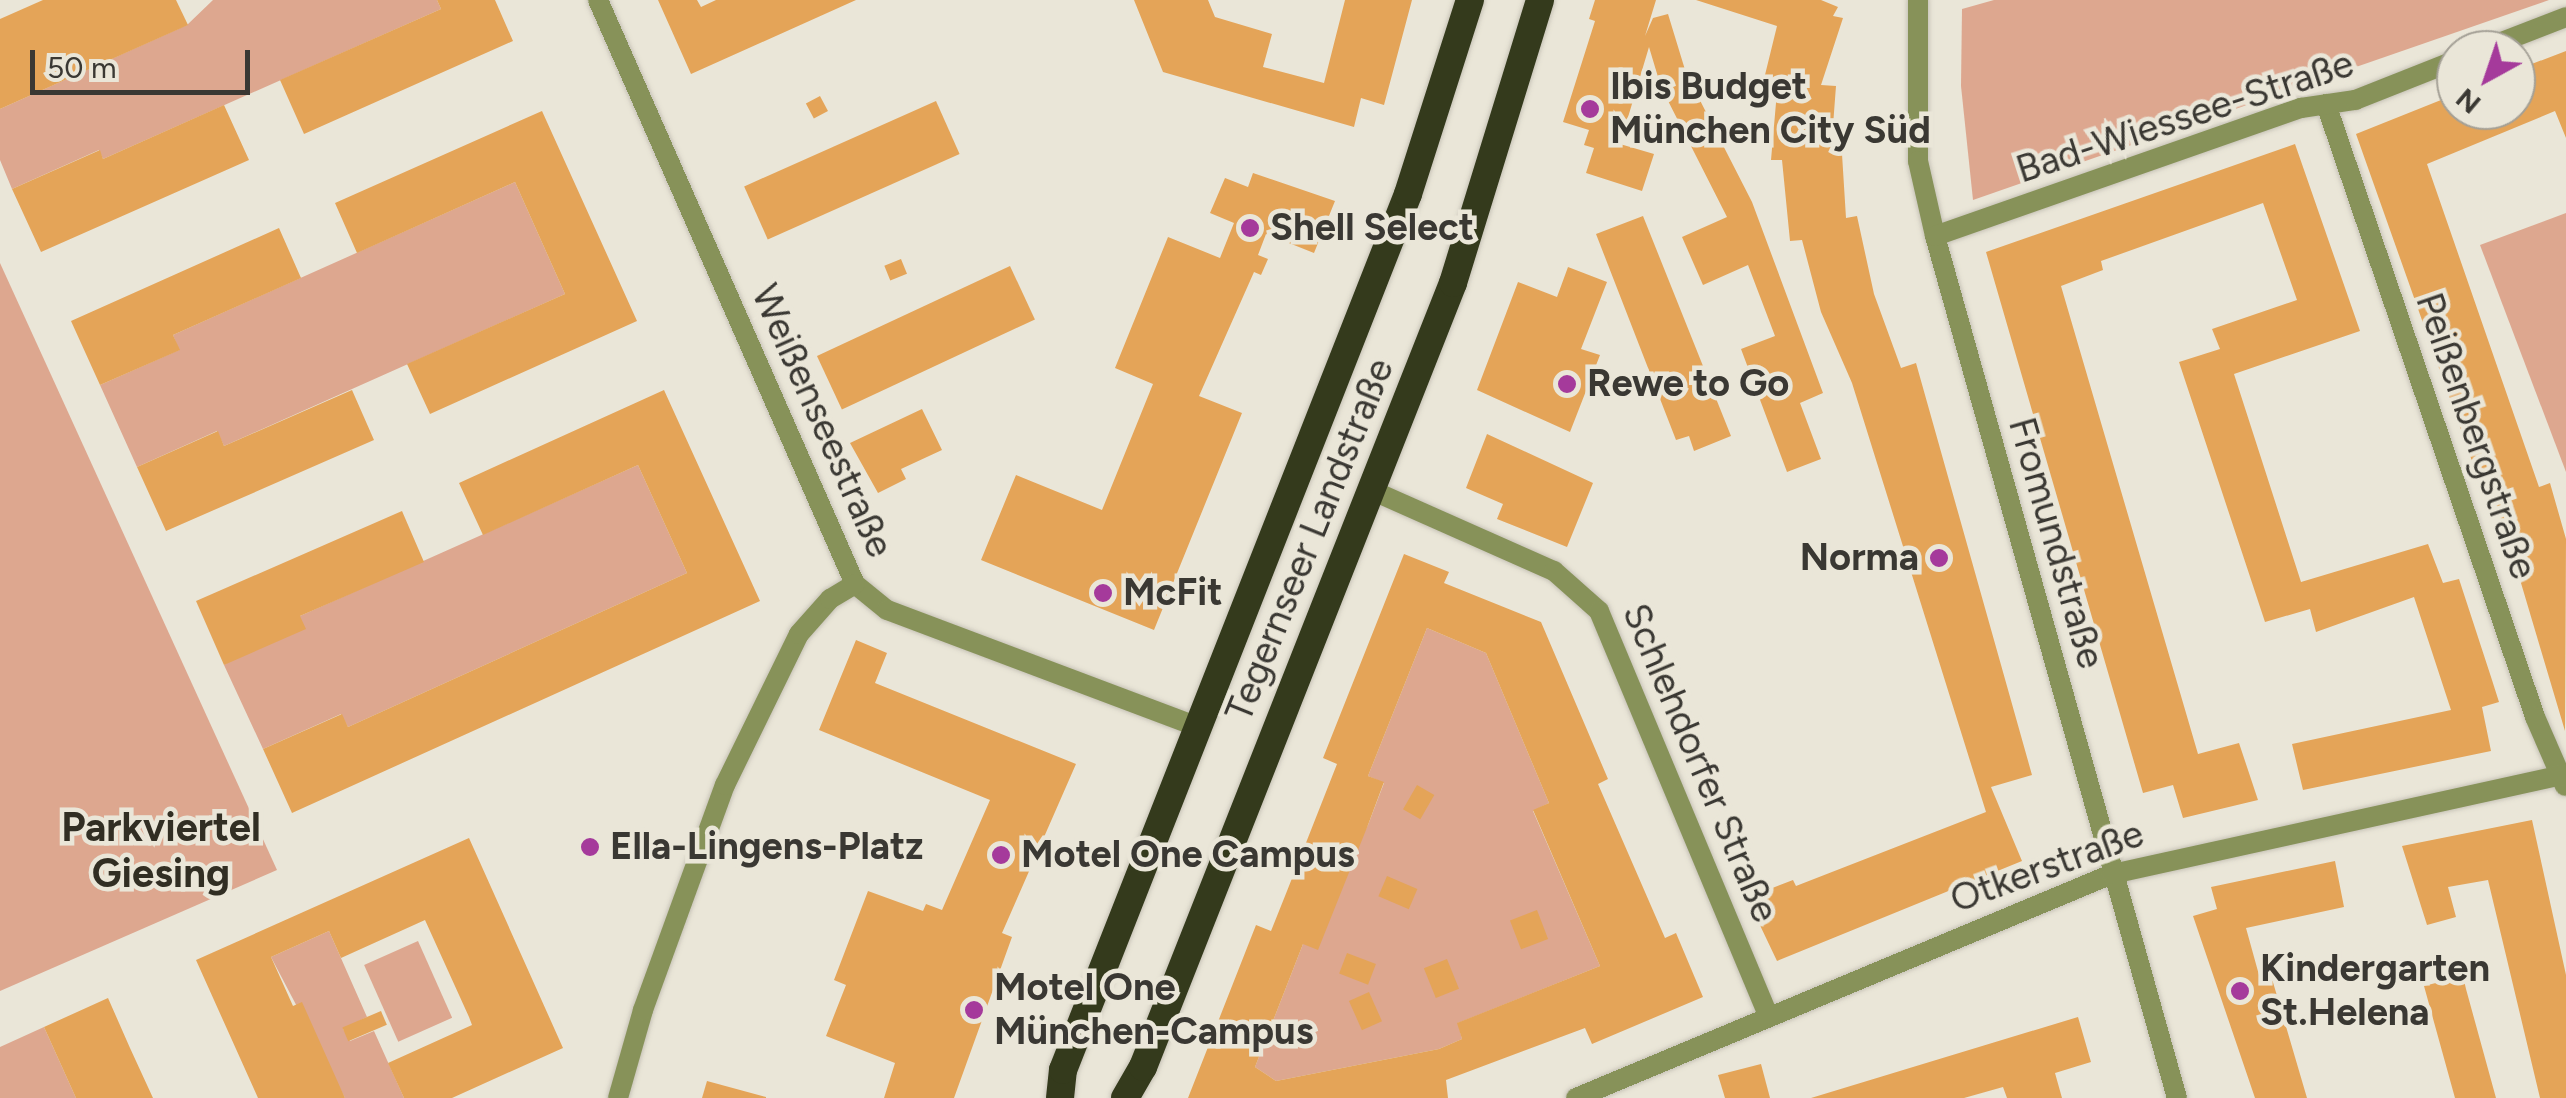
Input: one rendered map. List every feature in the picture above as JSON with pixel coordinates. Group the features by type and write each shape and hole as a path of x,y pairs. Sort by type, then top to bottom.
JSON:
{"highway":[{"name":"Tegernseer Landstraße","path":"1047,1098 1061,1084 1408,194 1470,0"},
{"name":"Tegernseer Landstraße","path":"1125,1098 1143,1066 1482,198 1540,0"},
{"path":"1138,1098 1143,1066"}],"street":[{"name":"Weißenseestraße","path":"598,0 855,584 887,610 1198,728"},
{"name":"Fromundstraße","path":"1918,0 1918,161 1934,236 2178,1098"},
{"path":"2533,30 2566,17"},
{"name":"Bad-Wiessee-Straße","path":"1934,236 2326,104 2355,100 2436,68"},
{"name":"Peißenbergstraße","path":"2326,104 2536,716 2565,779"},
{"name":"Schlehdorfer Straße","path":"1371,490 1554,570 1598,611 1770,1017"},
{"path":"618,1098 642,1010 725,784 799,634 830,599 855,584"},
{"name":"Otkerstraße","path":"1576,1098 2112,874 2565,779"}],"shaded area":[{"path":"213,0 437,0 441,9 103,159 99,150 12,189 0,160 0,109 187,25"},
{"path":"1994,0 2549,0 2463,30 2436,30 2436,39 1973,200 1961,86 1962,9"},
{"path":"515,182 565,294 224,446 217,431 137,467 100,385 179,350 173,335"},
{"path":"2566,213 2566,472 2480,245"},
{"path":"0,263 277,870 0,991"},
{"path":"638,465 687,573 348,727 341,714 263,749 224,665 300,616"},
{"path":"1427,628 1486,653 1549,803 1533,811 1600,966 1458,1023 1462,1039 1439,1049 1276,1081 1255,1067 1303,944 1368,825 1384,783 1368,776"},
{"path":"329,931 367,1017 343,1029 350,1041 374,1031 404,1098 345,1098 271,957"},
{"path":"418,941 452,1018 398,1042 364,965"},
{"path":"44,1027 76,1098 0,1098 0,1047"}],"building":[{"path":"43,0 176,0 188,25 0,109 0,19"},
{"path":"437,0 495,0 513,41 304,134 280,80 441,9"},
{"path":"658,0 697,0 701,7 716,0 856,0 691,74"},
{"path":"1134,0 1208,0 1215,17 1272,34 1263,67 1324,83 1345,0 1412,0 1384,105 1361,98 1354,127 1163,72"},
{"path":"1595,0 1656,0 1645,36 1653,18 1668,14 1686,73 1752,202 1823,393 1800,403 1821,459 1787,472 1741,349 1775,336 1748,265 1703,285 1682,237 1727,217 1661,87 1649,47 1620,144 1654,154 1642,191 1586,173 1594,148 1584,145 1589,130 1563,122 1595,21 1589,19"},
{"path":"1696,0 1821,0 1838,7 1833,16 1843,18 1821,85 1836,86 1831,152 1842,154 1846,218 1857,216 1874,294 1901,368 1916,363 2032,775 1991,787 2022,861 1777,961 1747,898 1793,880 1796,886 1986,812 1852,383 1821,312 1802,240 1790,241 1782,160 1771,160 1778,80 1764,79 1777,26"},
{"path":"2566,51 2566,138 2555,111 2536,119 2536,62"},
{"path":"820,96 828,111 814,119 806,104"},
{"path":"936,101 960,154 768,239 744,186"},
{"path":"2436,102 2436,130 2509,130 2427,164 2539,487 2550,483 2566,539 2565,731 2510,546 2497,509 2490,512 2356,134"},
{"path":"224,105 249,160 41,252 12,189 100,150 103,159"},
{"path":"542,111 637,321 430,414 407,364 565,294 515,182 357,253 335,203"},
{"path":"2295,144 2360,331 2234,374 2301,582 2428,544 2443,583 2459,579 2499,702 2482,707 2491,751 2303,790 2292,744 2451,710 2414,597 2316,632 2310,609 2265,622 2179,362 2220,349 2212,329 2297,300 2263,203 2101,261 2103,270 2061,286 2198,754 2239,743 2258,800 2183,818 2173,785 2143,793 1986,252"},
{"path":"1253,173 1335,201 1314,253 1266,234 1258,255 1268,259 1261,275 1254,272 1199,396 1242,413 1154,630 981,560 1016,475 1102,510 1153,384 1115,368 1168,237 1220,258 1234,223 1210,213 1225,178 1248,187"},
{"path":"1643,216 1731,436 1694,451 1689,436 1676,440 1596,234"},
{"path":"279,228 301,278 173,335 180,350 100,385 71,321"},
{"path":"901,259 907,274 890,281 884,266"},
{"path":"1010,266 1035,319 842,409 817,356"},
{"path":"1568,267 1607,282 1581,349 1600,355 1570,432 1477,390 1518,282 1557,297"},
{"path":"352,390 374,440 166,531 137,467 218,431 224,446"},
{"path":"664,390 760,601 292,813 263,749 342,714 348,727 687,573 638,465 483,535 459,483"},
{"path":"922,409 942,450 901,469 906,479 878,493 850,443"},
{"path":"1487,434 1593,483 1567,547 1497,519 1503,504 1466,488"},
{"path":"402,511 424,562 300,616 306,629 224,665 196,601"},
{"path":"1404,554 1449,572 1444,583 1541,622 1608,779 1598,784 1665,938 1676,933 1703,997 1592,1044 1585,1028 1446,1080 1448,1098 1188,1098 1256,925 1271,931 1287,891 1337,764 1323,758","holes":["1427,628 1486,653 1549,803 1533,810 1600,966 1457,1023 1462,1039 1439,1049 1276,1081 1255,1067 1303,944 1318,950 1368,825 1384,782 1368,776"]},
{"path":"856,640 887,653 875,683 1076,764 1002,933 1012,937 954,1098 884,1098 895,1063 826,1036 846,985 834,980 868,891 923,911 926,904 942,910 990,800 819,730"},
{"path":"1417,785 1434,795 1420,819 1403,809"},
{"path":"2532,820 2566,975 2566,1098 2540,1098 2488,880 2448,887 2456,917 2427,925 2402,846"},
{"path":"469,838 563,1048 452,1098 404,1098 388,1063 472,1025 469,1017 425,920 341,958 329,931 271,957 293,1006 302,1002 345,1098 258,1098 196,960"},
{"path":"2335,861 2344,907 2246,928 2259,975 2270,972 2307,1098 2255,1098 2193,916 2217,909 2211,887"},
{"path":"1387,876 1417,889 1409,909 1378,896"},
{"path":"1537,910 1548,939 1521,949 1510,920"},
{"path":"1347,953 1376,964 1368,985 1339,974"},
{"path":"1447,959 1459,989 1436,998 1424,968"},
{"path":"2463,976 2496,1098 2455,1098 2424,986"},
{"path":"1369,992 1382,1021 1362,1030 1349,1001"},
{"path":"108,998 153,1098 76,1098 44,1027"},
{"path":"381,1011 387,1025 348,1041 342,1027"},
{"path":"2078,1017 2091,1062 2055,1073 2062,1098 2007,1098 2003,1087 1964,1098 1811,1098"},
{"path":"1761,1064 1770,1098 1725,1098 1718,1075"},
{"path":"707,1081 766,1097 766,1098 702,1098"}],"place":[{"name":"Ibis Budget München City Süd","path":"1590,109"},
{"name":"Shell Select","path":"1250,228"},
{"name":"Rewe to Go","path":"1567,384"},
{"name":"Norma","path":"1939,558"},
{"name":"McFit","path":"1103,593"},
{"name":"Ella-Lingens-Platz","path":"590,847"},
{"name":"Motel One Campus","path":"1001,855"},
{"name":"Kindergarten St.Helena","path":"2240,991"},
{"name":"Motel One München-Campus","path":"974,1010"}],"district":[{"name":"Parkviertel Giesing","path":"161,850"}]}
